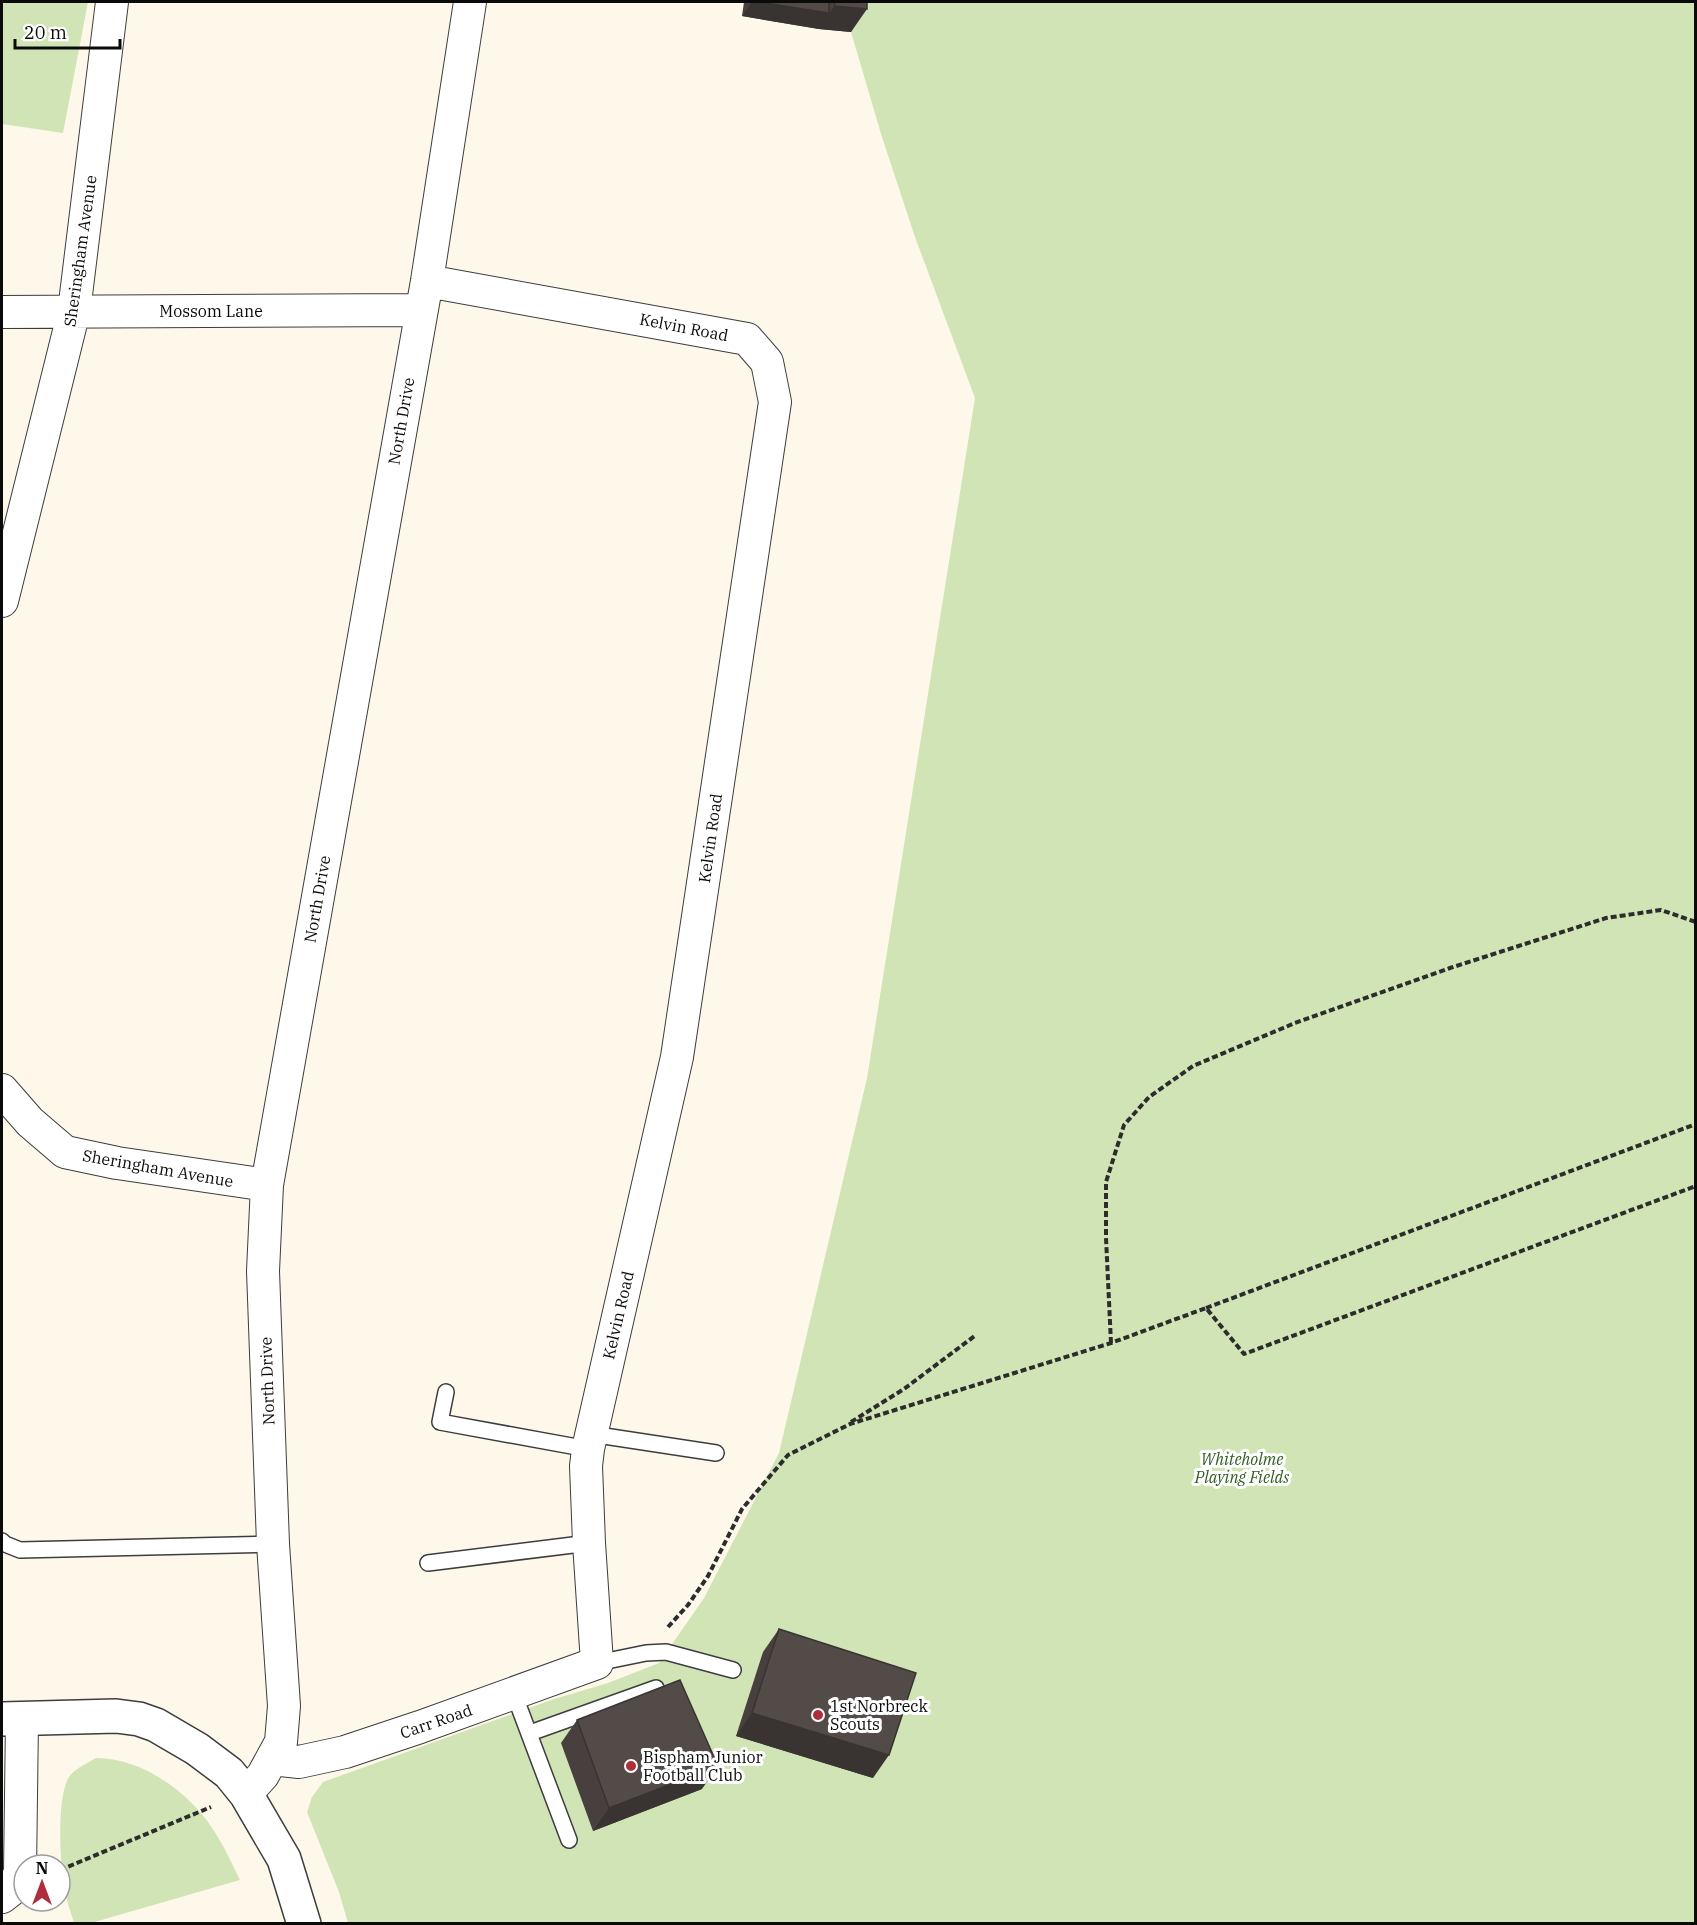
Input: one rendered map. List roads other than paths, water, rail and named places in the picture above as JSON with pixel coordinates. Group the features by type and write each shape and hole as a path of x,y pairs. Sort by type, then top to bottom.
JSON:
{"street":[{"name":"Sheringham Avenue","path":"2,602 74,311 112,2"},
{"name":"North Drive","path":"246,1794 263,1775 281,1742 284,1706 273,1544 263,1271 267,1185 424,295 470,2"},
{"name":"Mossom Lane","path":"2,312 74,311 424,295"},
{"name":"Kelvin Road","path":"424,295 747,339 767,362 775,402 676,1057 589,1442 586,1466 597,1663"},
{"name":"Sheringham Avenue","path":"3,1095 65,1152 117,1163 267,1185"},
{"name":"Carr Road","path":"272,1759 299,1762 328,1757 420,1727 597,1663"},
{"path":"2,1897 11,1890 20,1873 12,1719 116,1716 147,1722 174,1734 229,1773 246,1794 284,1859 304,1923"}],"lane":[{"path":"446,1392 440,1422 589,1442 716,1453"},
{"path":"2,1541 20,1550 273,1544"},
{"path":"428,1563 589,1543"},
{"path":"597,1663 646,1653 666,1652 733,1670"},
{"path":"530,1733 656,1688"},
{"path":"514,1694 569,1840"}],"place":[{"name":"1st Norbreck Scouts","path":"818,1715"},
{"name":"Bispham Junior Football Club","path":"631,1766"}],"park label":[{"name":"Whiteholme Playing Fields","path":"1242,1468"}]}
